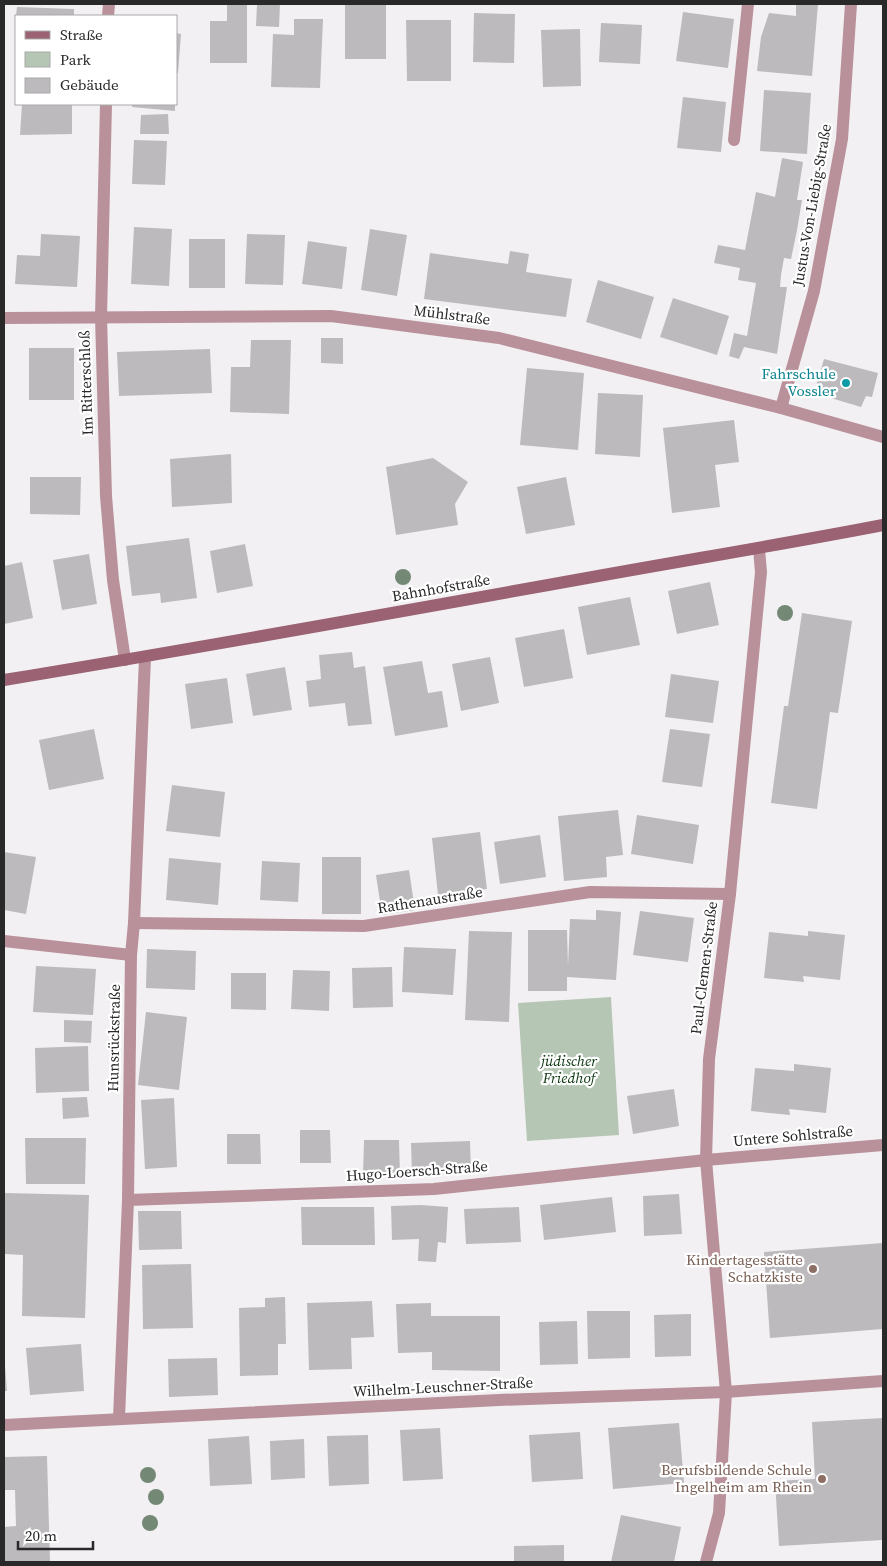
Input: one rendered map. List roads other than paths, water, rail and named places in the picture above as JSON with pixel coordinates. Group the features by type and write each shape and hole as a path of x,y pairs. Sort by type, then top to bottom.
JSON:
{"street":[{"path":"734,140 748,4"},
{"name":"Justus-Von-Liebig-Straße","path":"781,408 814,292 842,139 851,4"},
{"name":"Im Ritterschloß","path":"106,105 101,317 106,496 113,580 125,660"},
{"name":"Mühlstraße","path":"4,318 331,316 489,336 781,408 883,437"},
{"name":"Bahnhofstraße","path":"4,680 145,658 759,549 883,525"},
{"name":"Paul-Clemen-Straße","path":"706,1562 719,1513 726,1392 706,1160 708,1059 730,894 761,572 759,549"},
{"name":"Hunsrückstraße","path":"119,1418 128,1200 131,955 134,924 145,658"},
{"name":"Rathenaustraße","path":"134,924 364,926 590,892 730,894"},
{"path":"4,942 131,955"},
{"name":"Untere Sohlstraße","path":"706,1160 883,1145"},
{"name":"Hugo-Loersch-Straße","path":"128,1200 434,1189 706,1160"},
{"name":"Wilhelm-Leuschner-Straße","path":"4,1425 499,1400 726,1392 883,1381"}],"place":[{"name":"Fahrschule Vossler","path":"846,383"},
{"name":"Kindertagesstätte Schatzkiste","path":"813,1269"},
{"name":"Berufsbildende Schule Ingelheim am Rhein","path":"822,1479"}],"park label":[{"name":"jüdischer Friedhof","path":"569,1070"}]}
